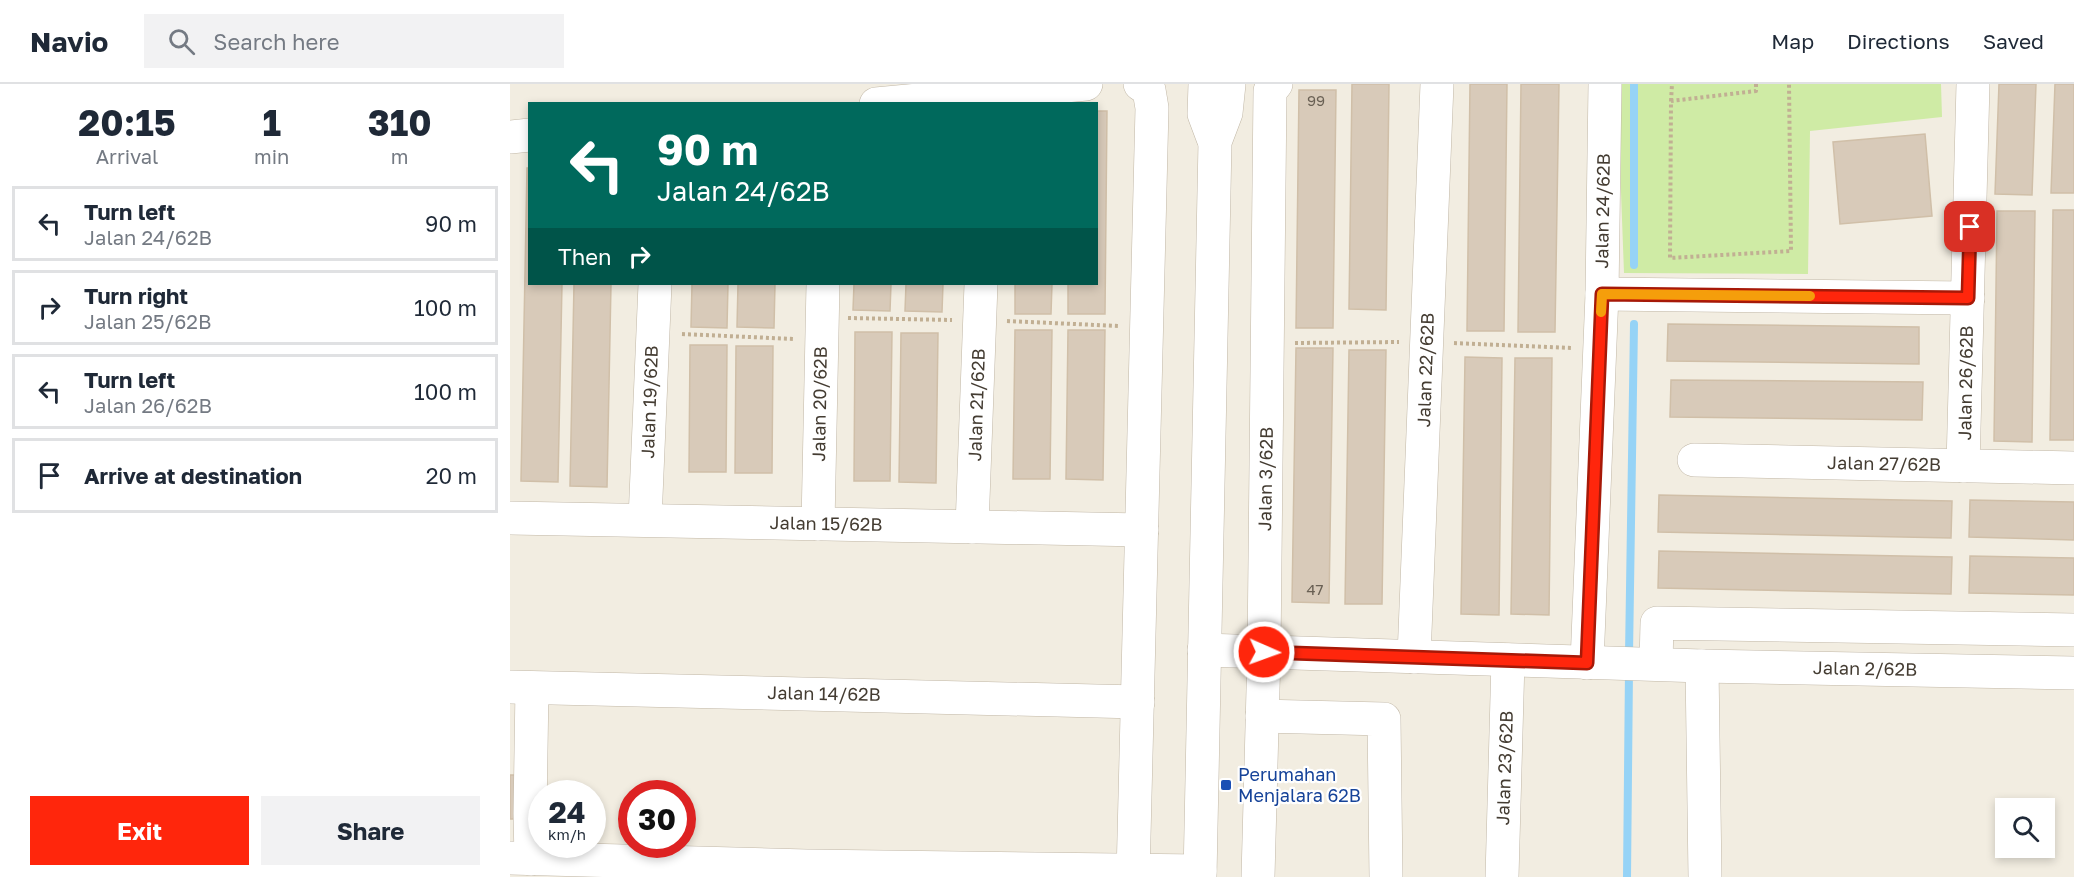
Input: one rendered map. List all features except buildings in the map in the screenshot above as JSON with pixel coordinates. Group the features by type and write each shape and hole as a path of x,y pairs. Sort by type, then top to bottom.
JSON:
{"street":[{"path":"921,102 988,99 1086,84"},
{"path":"1205,84 1204,114 1215,142"},
{"path":"521,687 521,858 807,871 1200,874 1215,142 1226,113 1229,84"},
{"name":"Jalan 3/62B","path":"1258,877 1264,652 1270,91 1276,84"},
{"name":"Jalan 22/62B","path":"1414,657 1437,84"},
{"name":"Jalan 24/62B","path":"1587,663 1602,294 1605,84"},
{"name":"Jalan 26/62B","path":"1964,466 1973,84"},
{"path":"1134,873 1152,108 1145,87"},
{"path":"510,137 528,135"},
{"name":"Jalan 19/62B","path":"645,520 655,285"},
{"name":"Jalan 20/62B","path":"818,524 823,285"},
{"name":"Jalan 21/62B","path":"972,527 981,285"},
{"path":"1602,294 1968,298"},
{"name":"Jalan 27/62B","path":"1694,460 2074,468"},
{"name":"Jalan 15/62B","path":"510,518 1142,530"},
{"path":"1656,664 1657,623 2074,630"},
{"name":"Jalan 2/62B","path":"1204,650 1587,663 2074,673"},
{"name":"Jalan 23/62B","path":"1502,877 1508,660"},
{"path":"1702,666 1705,877"},
{"name":"Jalan 14/62B","path":"521,687 1138,702"},
{"path":"1263,716 1384,719 1386,877"}],"path":[{"path":"1672,84 1670,258 1791,251 1789,84"},
{"path":"1671,101 1756,91 1756,84"},
{"path":"652,333 822,329 959,320"},
{"path":"1003,321 1147,327"}],"green space":[{"path":"1617,84 1941,84 1942,117 1810,131 1808,274 1624,273"}],"waterway":[{"path":"1634,84 1634,265"},
{"path":"1629,655 1634,324"},
{"path":"1627,877 1629,670"}],"slow traffic":[{"path":"1601,312 1602,294 1810,296"}],"place":[{"name":"Perumahan Menjalara 62B","path":"1226,785"}],"route":[{"path":"1264,652 1587,663 1602,294 1968,298 1970,227"}]}
